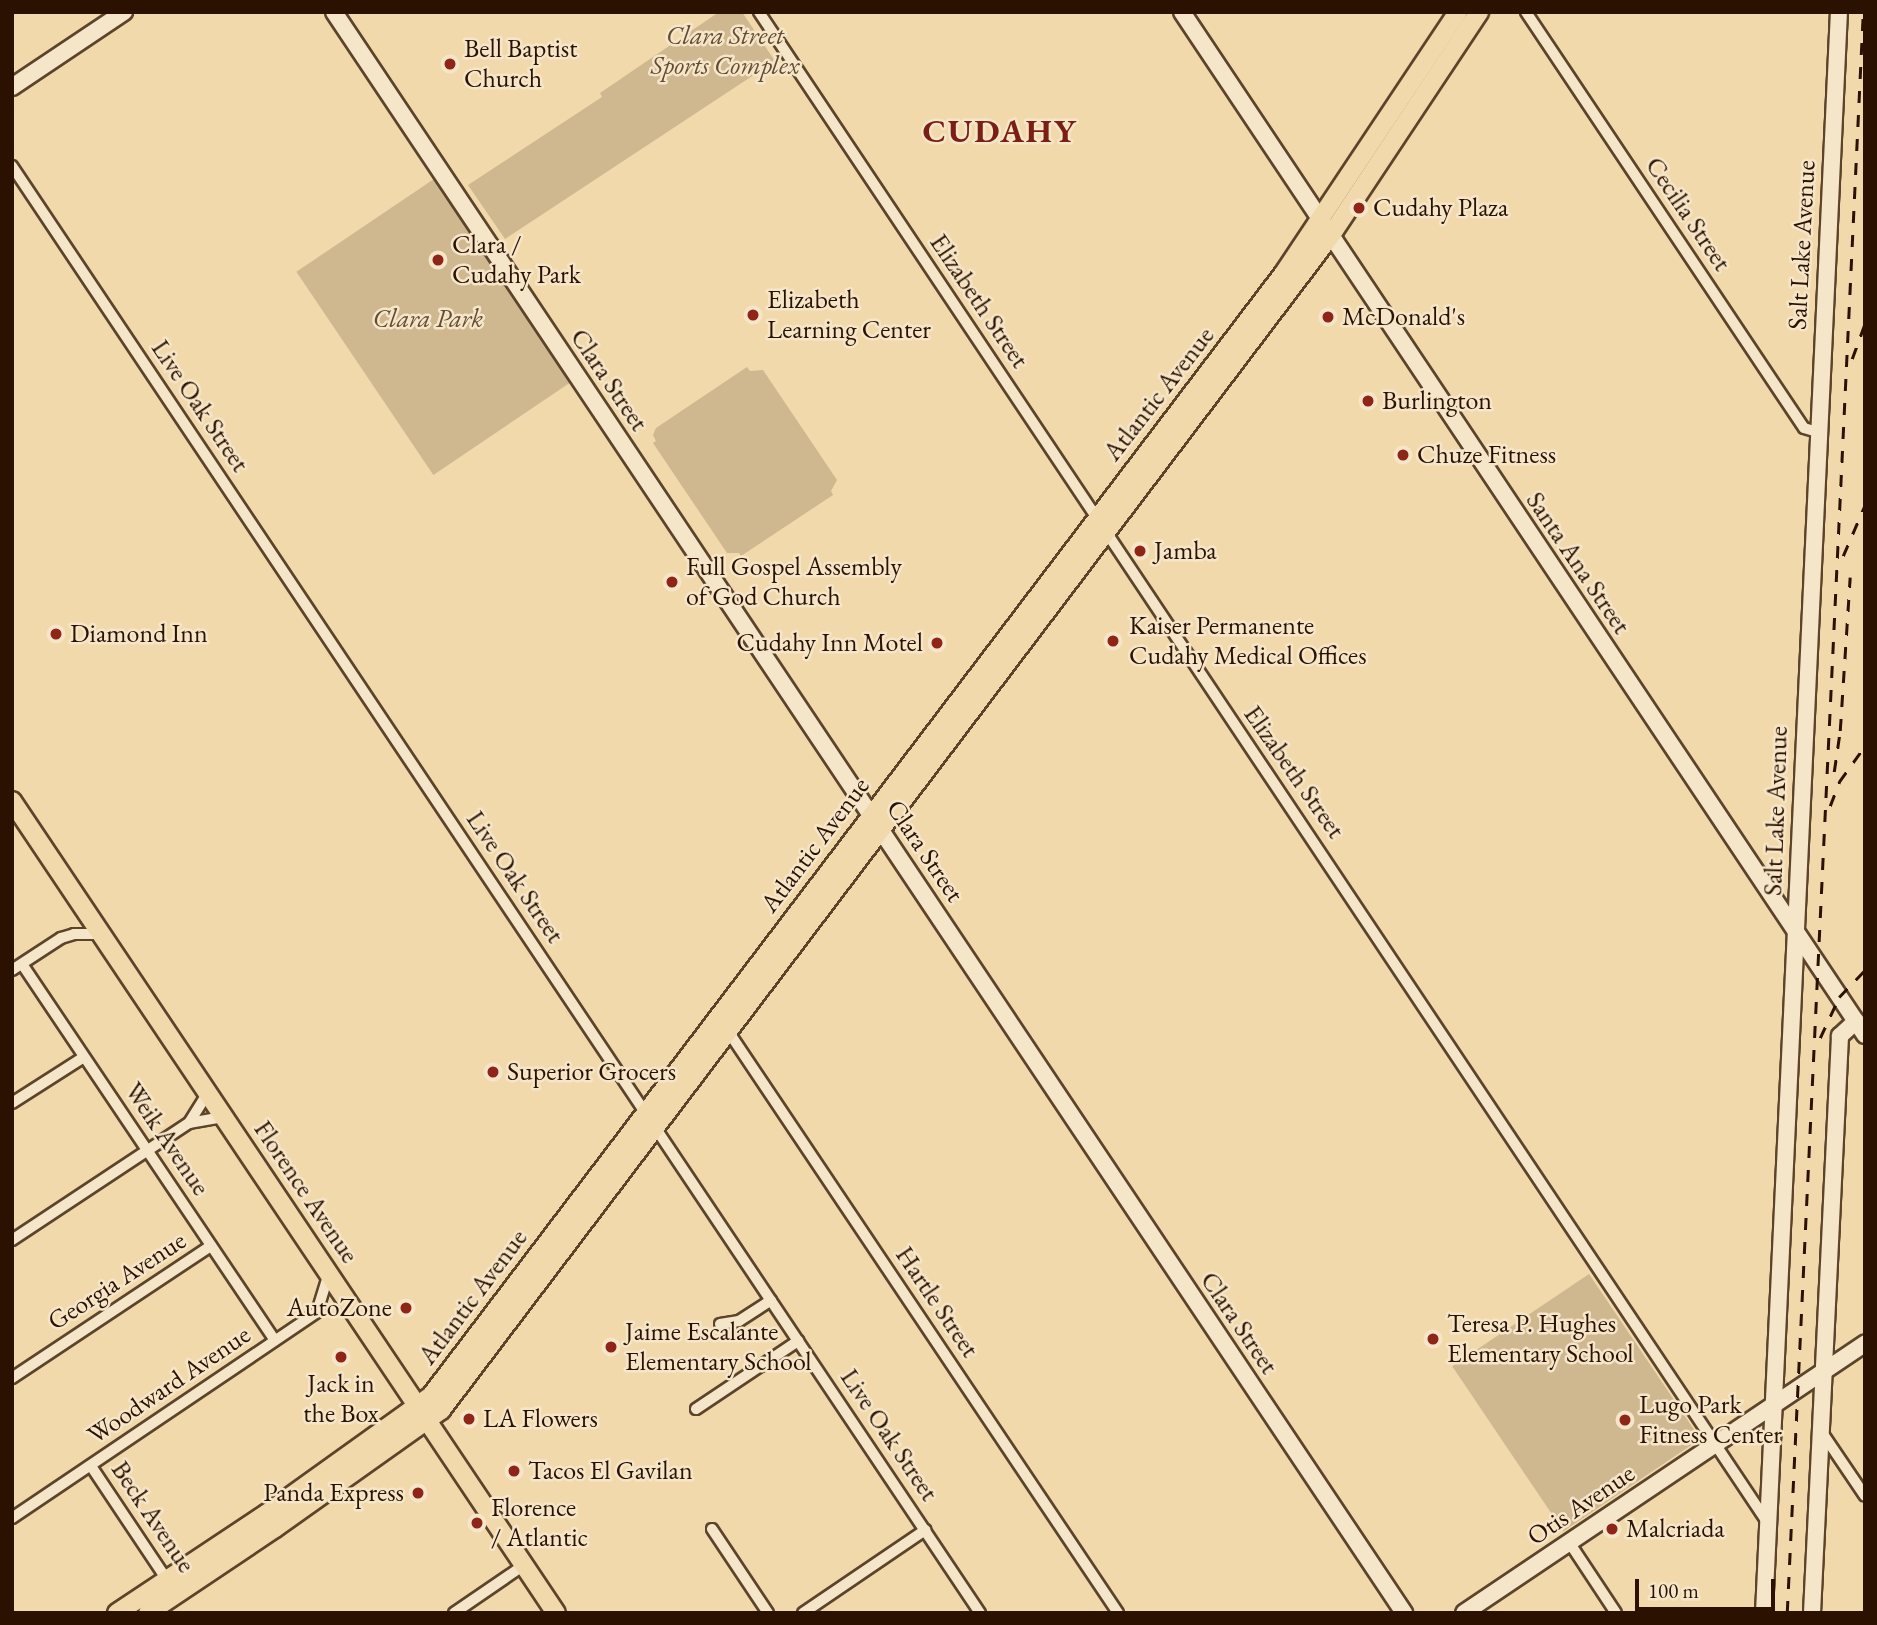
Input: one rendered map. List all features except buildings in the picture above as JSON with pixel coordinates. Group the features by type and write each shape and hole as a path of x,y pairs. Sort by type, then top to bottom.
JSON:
{"main road":[{"name":"Atlantic Avenue","path":"1326,228 1458,12"},
{"name":"Atlantic Avenue","path":"117,1613 172,1587 423,1413 431,1396 722,1025 881,830 1102,526 1326,228 1479,12"},
{"name":"Atlantic Avenue","path":"722,1025 871,814 1102,526"},
{"name":"Florence Avenue","path":"12,801 556,1613"},
{"name":"Atlantic Avenue","path":"148,1613 172,1587"}],"street":[{"name":"Clara Street","path":"334,12 1404,1613"},
{"name":"Elizabeth Street","path":"758,12 1769,1523"},
{"name":"Santa Ana Street","path":"1182,12 1860,1028"},
{"name":"Cecilia Street","path":"1526,12 1804,428 1817,432"},
{"name":"Salt Lake Avenue","path":"1764,1613 1817,432 1839,12"},
{"path":"12,87 119,14"},
{"name":"Live Oak Street","path":"12,166 980,1613"},
{"path":"17,967 61,938 74,934 102,934"},
{"name":"Weik Avenue","path":"17,967 84,1056 275,1340"},
{"name":"Hartle Street","path":"722,1025 1118,1613"},
{"path":"1812,1613 1840,1036 1860,1028"},
{"path":"12,1103 84,1056"},
{"path":"12,1240 188,1123 208,1092"},
{"path":"188,1123 224,1117"},
{"name":"Georgia Avenue","path":"12,1378 211,1246"},
{"name":"Woodward Avenue","path":"12,1518 317,1312 329,1273"},
{"path":"720,1324 739,1321 771,1300"},
{"path":"696,1409 798,1341"},
{"name":"Otis Avenue","path":"1464,1613 1865,1344"},
{"path":"1821,1431 1865,1496"},
{"name":"Beck Avenue","path":"91,1466 172,1587"},
{"path":"712,1529 768,1613"},
{"path":"803,1613 925,1530"},
{"path":"1569,1542 1616,1613"},
{"path":"454,1613 524,1565"}],"green space":[{"name":"Clara Street Sports Complex","path":"719,12 742,12 775,61 505,239 468,185 602,97 600,93"},
{"name":"Clara Park","path":"434,179 571,382 433,475 296,272"},
{"path":"747,367 750,371 763,370 837,480 831,491 833,495 741,556 739,553 727,553 653,443 656,441 653,435 656,428"},
{"path":"1589,1274 1700,1439 1563,1531 1452,1366"}],"railway":[{"path":"1787,1613 1863,12"},
{"path":"1852,359 1865,323"},
{"path":"1843,556 1865,505"},
{"path":"1834,772 1840,731 1850,577"},
{"path":"1830,806 1839,782 1865,746"},
{"path":"1820,1038 1839,997 1865,970"}],"place":[{"name":"Bell Baptist Church","path":"450,64"},
{"name":"Cudahy Plaza","path":"1359,208"},
{"name":"Clara / Cudahy Park","path":"438,260"},
{"name":"Elizabeth Learning Center","path":"753,315"},
{"name":"McDonald's","path":"1328,317"},
{"name":"Burlington","path":"1368,401"},
{"name":"Chuze Fitness","path":"1403,455"},
{"name":"Jamba","path":"1140,551"},
{"name":"Full Gospel Assembly of God Church","path":"672,582"},
{"name":"Diamond Inn","path":"56,634"},
{"name":"Kaiser Permanente Cudahy Medical Offices","path":"1113,641"},
{"name":"Cudahy Inn Motel","path":"937,643"},
{"name":"Superior Grocers","path":"493,1072"},
{"name":"AutoZone","path":"406,1308"},
{"name":"Teresa P. Hughes Elementary School","path":"1433,1339"},
{"name":"Jaime Escalante Elementary School","path":"611,1347"},
{"name":"Jack in the Box","path":"341,1357"},
{"name":"LA Flowers","path":"469,1419"},
{"name":"Lugo Park Fitness Center","path":"1625,1420"},
{"name":"Tacos El Gavilan","path":"514,1471"},
{"name":"Panda Express","path":"418,1493"},
{"name":"Florence / Atlantic","path":"477,1523"},
{"name":"Malcriada","path":"1612,1529"}],"district":[{"name":"CUDAHY","path":"1000,131"}]}
